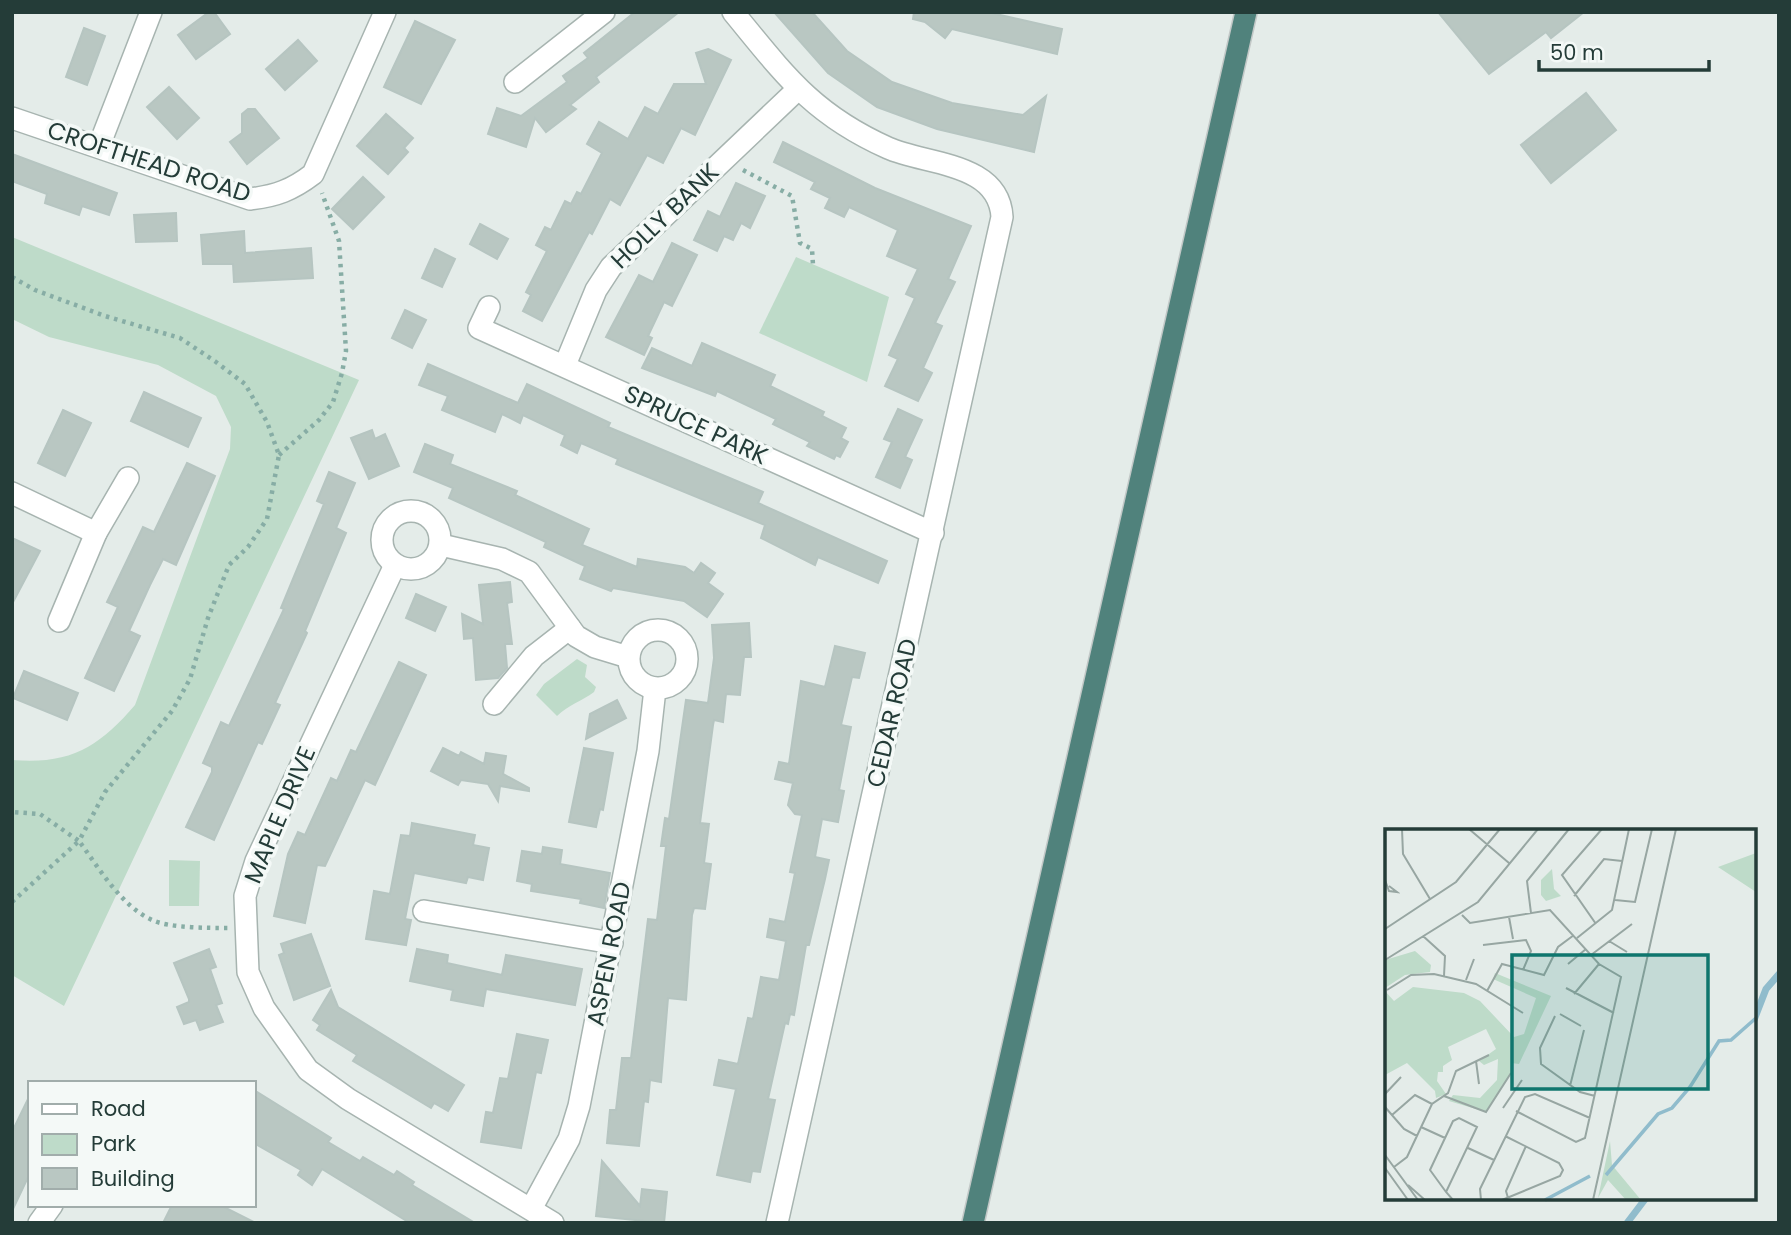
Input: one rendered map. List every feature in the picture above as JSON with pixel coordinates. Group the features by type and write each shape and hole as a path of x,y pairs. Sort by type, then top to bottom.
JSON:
{"highway":[{"path":"974,1223 1246,12"}],"street":[{"path":"99,146 151,12"},
{"path":"313,174 385,12"},
{"path":"515,82 604,12"},
{"path":"733,12 797,90"},
{"name":"HOLLY BANK","path":"565,365 596,290 611,267 797,90"},
{"name":"CEDAR ROAD","path":"777,1223 933,533 1000,224 1001,202 992,187 977,175 890,149 840,123 797,90"},
{"name":"CROFTHEAD ROAD","path":"12,118 250,199 276,196 295,188 313,174"},
{"name":"SPRUCE PARK","path":"489,307 479,328 933,533"},
{"path":"59,621 96,533 128,478"},
{"path":"12,492 96,533"},
{"path":"410,511 429,517 436,525 440,545 435,558 423,567 409,570 395,565 388,558 382,538 391,519 410,511"},
{"path":"440,545 502,559 529,572 576,636 595,647 628,657"},
{"name":"MAPLE DRIVE","path":"395,565 256,861 245,896 244,928 248,972 264,1008 308,1070 348,1099 553,1223"},
{"path":"494,704 534,656 570,628"},
{"path":"664,631 681,640 688,659 686,669 674,684 655,689 635,678 628,657 631,647 645,633 664,631"},
{"name":"ASPEN ROAD","path":"531,1209 569,1139 612,943 648,751 655,689"},
{"path":"424,911 612,943"},
{"path":"39,1223 51,1207"}],"path":[{"path":"723,159 792,196 800,243 812,249 813,265"},
{"path":"279,455 319,420 333,402 346,351 339,241 313,174"},
{"path":"12,276 35,290 105,316 180,338 198,350 244,384 267,422 279,455 267,519 248,547 229,565 208,618 190,679 172,711 105,792 79,841 12,902"},
{"path":"12,812 40,814 79,841 119,893 154,922 244,928"}],"green space":[{"path":"12,237 359,380 64,1006 12,975 12,760 51,759 82,750 109,732 135,705 230,449 231,427 216,396 158,365 49,337 12,319"},
{"path":"796,257 889,297 867,382 759,333"},
{"path":"577,659 587,665 585,677 596,687 594,692 557,716 536,695 544,684"},
{"path":"169,860 200,861 199,906 169,906"}],"building":[{"path":"209,12 214,12 230,34 196,59 178,35"},
{"path":"635,12 679,12 596,77 599,82 570,105 576,109 546,132 535,118 526,147 488,134 497,108 521,116 567,82 563,76 588,58 584,53"},
{"path":"774,12 812,12 847,51 892,82 952,103 1023,115 1046,96 1034,152 937,129 877,107 828,73"},
{"path":"914,12 987,12 1062,29 1057,54 952,29 945,38 925,22 913,19"},
{"path":"1438,12 1584,12 1551,38 1546,32 1489,74"},
{"path":"415,21 455,40 421,104 384,87"},
{"path":"84,28 105,36 87,85 66,77"},
{"path":"298,40 317,61 285,90 266,69"},
{"path":"708,49 731,60 695,135 681,128 663,163 647,155 620,205 610,199 592,234 589,232 542,321 523,311 531,295 526,292 547,251 536,245 545,227 551,230 565,201 571,204 577,192 581,194 602,153 587,144 599,122 628,139 645,107 658,114 674,84 706,84 696,53"},
{"path":"169,87 199,118 177,139 147,107"},
{"path":"1586,93 1616,130 1551,183 1521,145"},
{"path":"248,109 255,109 279,138 247,164 230,142 242,133 242,114"},
{"path":"386,114 413,138 404,148 408,152 388,174 357,146"},
{"path":"783,142 875,188 971,226 948,279 955,282 935,323 942,326 923,368 932,373 918,401 885,386 898,359 889,355 915,298 906,294 918,269 887,256 898,230 849,207 844,217 825,208 830,198 811,189 815,182 774,162"},
{"path":"12,154 117,193 109,215 82,206 79,215 45,203 47,194 12,181"},
{"path":"363,177 384,197 353,229 332,209"},
{"path":"736,183 765,196 750,228 741,223 733,240 724,236 717,251 694,240 708,211 720,217"},
{"path":"176,213 177,241 136,242 134,215"},
{"path":"480,224 508,239 497,259 470,244"},
{"path":"244,231 245,253 311,248 313,278 234,282 233,264 203,264 201,235"},
{"path":"672,243 697,255 672,306 664,302 648,336 652,338 644,355 606,337 639,275 653,282"},
{"path":"435,249 455,259 442,287 422,278"},
{"path":"405,310 426,320 412,348 392,338"},
{"path":"702,343 775,375 770,386 824,412 822,416 846,428 841,438 848,442 840,457 836,455 834,459 807,446 810,442 773,424 776,419 717,391 715,396 642,368 652,348 692,366"},
{"path":"428,364 518,403 527,384 610,423 608,427 763,492 758,503 887,561 878,583 818,557 815,565 761,538 765,525 616,464 618,459 581,443 577,453 561,445 565,435 523,415 520,423 502,414 495,432 442,410 448,396 419,385"},
{"path":"144,392 201,418 188,447 131,421"},
{"path":"898,409 922,420 905,457 912,460 900,488 876,477 892,442 884,439"},
{"path":"63,410 91,423 65,476 38,463"},
{"path":"372,430 375,439 385,434 399,466 369,479 351,438"},
{"path":"425,444 453,455 450,464 517,491 515,495 589,529 582,545 637,567 638,559 685,567 694,573 701,563 715,573 708,583 723,594 707,617 684,601 613,588 611,591 580,579 585,566 544,547 546,542 449,498 453,488 414,472"},
{"path":"187,463 215,476 176,565 163,559 150,585 129,631 140,636 114,691 85,678 118,607 107,602 143,527 154,532"},
{"path":"329,472 355,483 336,528 346,533 305,631 307,633 275,703 280,705 262,744 258,742 214,840 186,827 212,772 212,767 203,763 221,722 229,726 284,609 281,608 324,504 317,501"},
{"path":"12,538 40,551 12,604"},
{"path":"510,582 512,602 507,603 512,644 505,644 507,668 498,678 476,680 473,638 464,639 462,614 483,624 479,585"},
{"path":"416,594 446,607 435,631 406,618"},
{"path":"749,623 751,657 744,657 740,695 726,694 723,722 714,720 713,725 700,823 709,824 704,863 711,864 705,909 694,908 692,915 686,1000 668,998 661,1082 650,1080 648,1102 644,1101 639,1146 607,1143 610,1110 616,1110 622,1058 631,1058 648,919 657,920 666,846 661,846 665,818 669,819 686,700 708,703 714,658 712,625"},
{"path":"835,646 865,653 859,678 852,677 841,725 851,727 839,790 844,791 838,822 822,819 815,857 829,860 809,945 806,945 794,1015 790,1014 788,1024 785,1023 768,1099 775,1100 760,1172 752,1171 750,1182 717,1175 736,1089 714,1085 719,1060 738,1064 748,1018 753,1019 761,977 779,980 786,941 767,937 770,919 785,922 795,873 790,872 802,815 795,814 788,805 793,783 775,779 779,762 789,764 801,681 825,687"},
{"path":"399,662 426,675 375,785 365,780 325,866 317,865 305,923 274,916 288,854 298,832 305,835 331,778 337,781 351,750 356,752"},
{"path":"24,671 78,693 67,720 13,698"},
{"path":"617,700 626,718 586,739 590,714"},
{"path":"443,748 459,756 461,752 484,764 486,753 506,756 503,774 529,788 529,791 500,786 498,801 488,784 461,780 458,785 431,771"},
{"path":"584,748 613,753 603,810 600,809 596,827 569,822"},
{"path":"412,823 475,835 473,845 489,848 483,880 468,877 466,883 414,873 405,919 411,920 406,945 366,939 374,891 390,894 401,835 410,836"},
{"path":"543,847 562,850 560,864 610,873 604,908 580,903 581,899 531,891 532,884 517,881 522,851 542,854"},
{"path":"311,934 330,986 294,1000 279,955 284,953 281,944"},
{"path":"209,949 216,967 210,969 222,1003 216,1005 223,1022 200,1030 196,1020 184,1024 177,1007 189,1002 189,999 174,963"},
{"path":"417,949 448,955 447,963 502,975 506,955 582,969 575,1005 486,989 483,1006 451,1000 453,990 410,981"},
{"path":"331,990 338,1007 464,1085 448,1111 434,1103 431,1108 353,1061 357,1055 317,1030 320,1025 313,1020"},
{"path":"517,1034 548,1040 541,1073 536,1072 521,1148 481,1142 486,1112 493,1113 500,1078 508,1079"},
{"path":"256,1091 331,1138 328,1142 360,1161 363,1157 394,1175 397,1171 414,1182 412,1185 475,1223 410,1223 322,1169 312,1185 298,1175 301,1170 256,1144"},
{"path":"28,1099 28,1177 12,1211 12,1132"},
{"path":"602,1161 640,1206 642,1189 667,1192 664,1223 596,1216"},
{"path":"171,1207 224,1207 256,1223 163,1223"}],"waterway":[{"path":"1756,1015 1766,989 1779,974"},
{"path":"1627,1223 1644,1200"}]}
